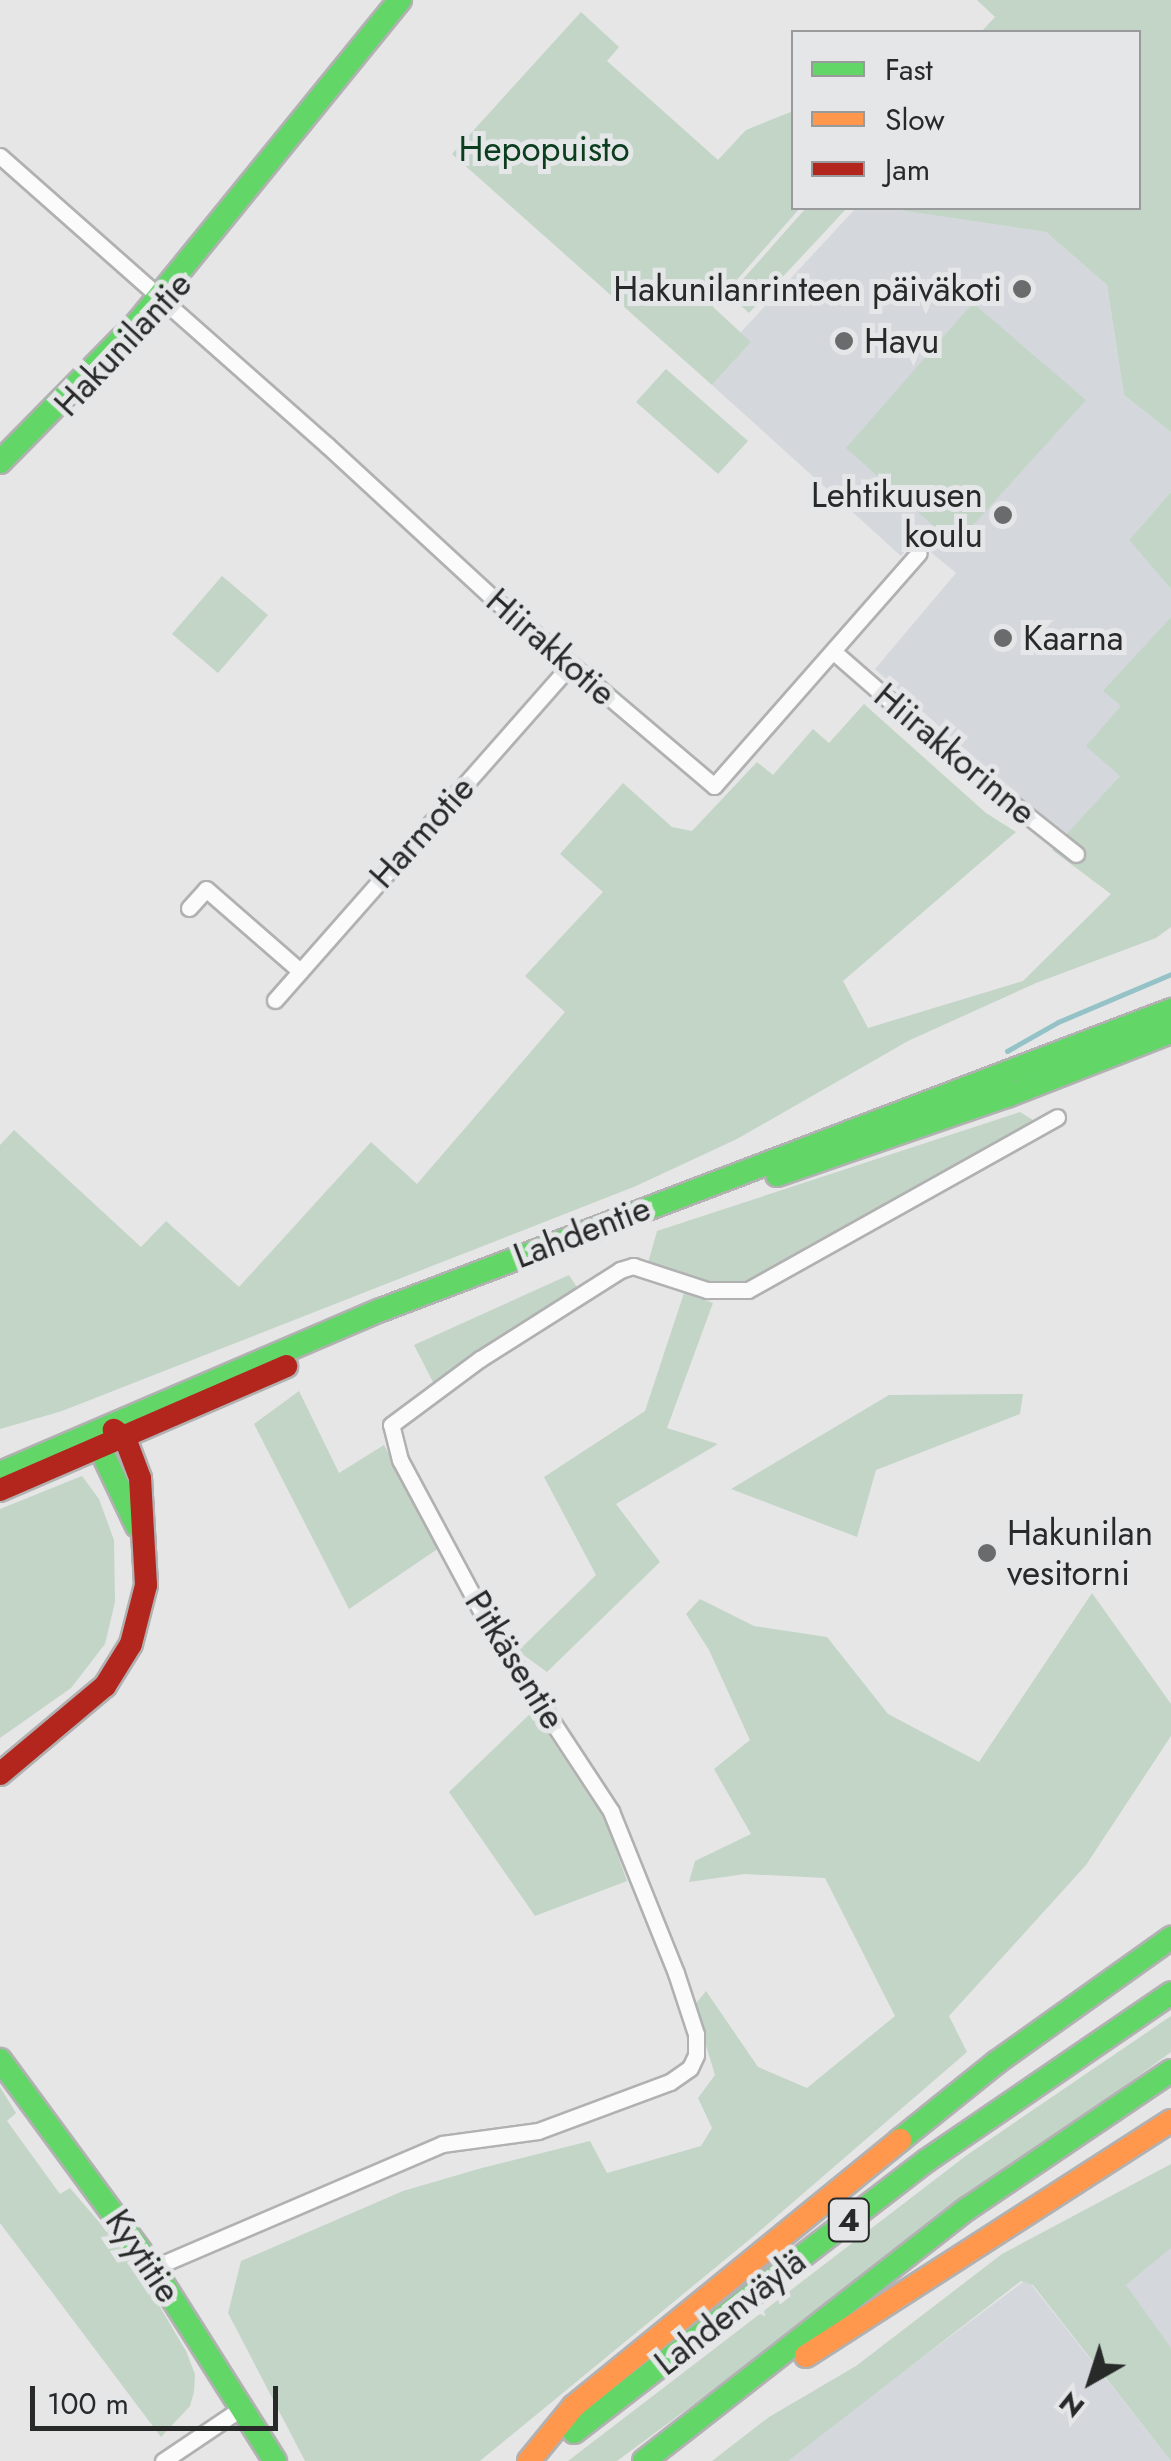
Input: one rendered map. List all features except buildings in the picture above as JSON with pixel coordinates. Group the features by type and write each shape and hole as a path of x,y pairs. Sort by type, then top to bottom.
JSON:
{"main road":[{"name":"Hakunilantie","path":"0,472 162,301 233,205 400,0"},
{"name":"Hakunilantie","path":"0,462 162,301"},
{"name":"Lahdentie","path":"116,1431 381,1310 1171,1010"},
{"name":"Lahdentie","path":"0,1473 116,1431 582,1243 1007,1096 1171,1032"},
{"path":"0,1490 100,1448 116,1431 140,1478 140,1533 146,1585 141,1613 121,1664 85,1706 0,1774"},
{"path":"100,1448 140,1533"},
{"path":"529,2461 574,2406 1088,1994 1171,1921"},
{"path":"1088,1994 1171,1938"},
{"name":"Lahdenväylä","path":"536,2461 926,2161 1171,1993"},
{"name":"Kyytitie","path":"0,2060 154,2268 275,2461"},
{"name":"Lahdenväylä","path":"644,2461 967,2209 1171,2071"},
{"path":"691,2423 794,2364 1171,2122"}],"street":[{"name":"Hiirakkotie","path":"0,156 570,665 714,786 919,552"},
{"name":"Hiirakkorinne","path":"834,652 960,762 1076,854"},
{"name":"Harmotie","path":"275,1000 570,665"},
{"path":"189,908 206,889 300,971"},
{"name":"Pitkäsentie","path":"154,2268 442,2144 538,2131 636,2096 683,2075 696,2055 696,2034 676,1973 611,1810 488,1624 400,1460 391,1425 480,1358 620,1270 632,1266 706,1290 748,1290 1057,1117"},
{"path":"163,2461 242,2408"}],"shaded area":[{"name":"Lehtikuusen koulu","path":"854,210 898,210 1046,232 1107,285 1124,395 1171,432 1171,492 1129,540 1171,589 1171,617 1104,691 1121,706 1120,776 1068,834 1004,784 875,669 956,573 915,539 901,556 712,385 750,343 740,333"},
{"path":"1171,2186 1171,2348 1105,2261"},
{"path":"1027,2279 1171,2461 784,2461"}],"green space":[{"path":"977,0 1171,0 1171,432 1124,395 1107,285 1046,232 898,210 1141,210 1141,30 983,30 995,17"},
{"name":"Hepopuisto","path":"581,12 619,47 607,61 718,160 746,130 791,112 791,210 798,210 713,307 751,342 712,385 452,154"},
{"path":"804,210 845,210 749,313 729,295"},
{"path":"973,303 1086,400 955,545 846,448"},
{"path":"666,369 748,441 718,474 636,402"},
{"path":"1171,492 1171,589 1129,540"},
{"path":"222,576 268,615 218,673 172,634"},
{"path":"1171,617 1171,927 1156,938 1036,983 908,1041 737,1139 636,1186 62,1411 0,1429 0,1145 14,1130 141,1247 166,1221 239,1287 371,1142 417,1184 565,1012 525,976 603,892 560,854 623,783 672,827 692,831 757,762 773,775 813,729 829,743 864,704 986,813 1016,832 843,981 868,1028 1023,981 1111,894 1052,850 1120,776 1086,746 1121,706 1103,691"},
{"path":"1020,1112 1036,1122 746,1282 717,1285 648,1263 657,1231"},
{"path":"569,1275 578,1289 435,1386 414,1345"},
{"path":"684,1293 713,1303 667,1428 718,1444 616,1504 660,1562 547,1672 518,1651 596,1575 544,1477 645,1411"},
{"path":"299,1391 339,1473 384,1445 439,1548 349,1609 254,1424"},
{"path":"1023,1394 1020,1414 876,1470 857,1537 731,1489 889,1395"},
{"path":"82,1476 99,1499 114,1540 115,1602 105,1644 71,1688 0,1738 0,1509"},
{"path":"1092,1593 1171,1704 1171,1736 1086,1865 949,2016 967,2052 755,2235 480,2461 305,2461 228,2313 241,2261 403,2191 590,2141 607,2173 701,2146 712,2128 698,2098 715,2075 694,2006 706,1991 758,2067 807,2088 895,2016 825,1878 745,1874 689,1882 695,1861 751,1834 714,1769 750,1740 709,1650 686,1614 700,1599 754,1626 827,1637 888,1714 979,1762"},
{"path":"533,1711 606,1822 627,1881 535,1916 449,1792"},
{"path":"1171,2016 1171,2052 617,2461 568,2461 967,2155"},
{"path":"0,2087 16,2113 7,2121 60,2194 70,2188 134,2263 186,2351 195,2374 190,2406 161,2437 0,2223"},
{"path":"1171,2164 1171,2248 1126,2285 1171,2348 1171,2461 1033,2285 1021,2281 788,2461 712,2461 769,2417 856,2366 1002,2254"}],"waterway":[{"path":"1007,1051 1058,1022 1171,974"}],"traffic: fast":[{"path":"0,462 139,321 400,0"},
{"path":"0,1473 381,1310 1171,1010"},
{"path":"777,1175 1007,1096 1171,1032"},
{"path":"103,1437 100,1448 137,1526"},
{"path":"900,2140 997,2062 1171,1938"},
{"path":"574,2432 926,2161 1171,1993"},
{"path":"0,2060 153,2268 275,2461"},
{"path":"644,2461 967,2209 1171,2071"}],"traffic: slow":[{"path":"806,2356 1171,2121"},
{"path":"529,2461 574,2406 900,2140"}],"traffic: jam":[{"path":"0,1490 286,1366"},
{"path":"0,1774 105,1686 131,1644 146,1585 140,1478 125,1438 114,1430"}],"place":[{"name":"Hakunilanrinteen päiväkoti","path":"1022,289"},
{"name":"Havu","path":"844,341"},
{"name":"Lehtikuusen koulu","path":"1003,515"},
{"name":"Kaarna","path":"1003,638"},
{"name":"Hakunilan vesitorni","path":"987,1553"}]}
